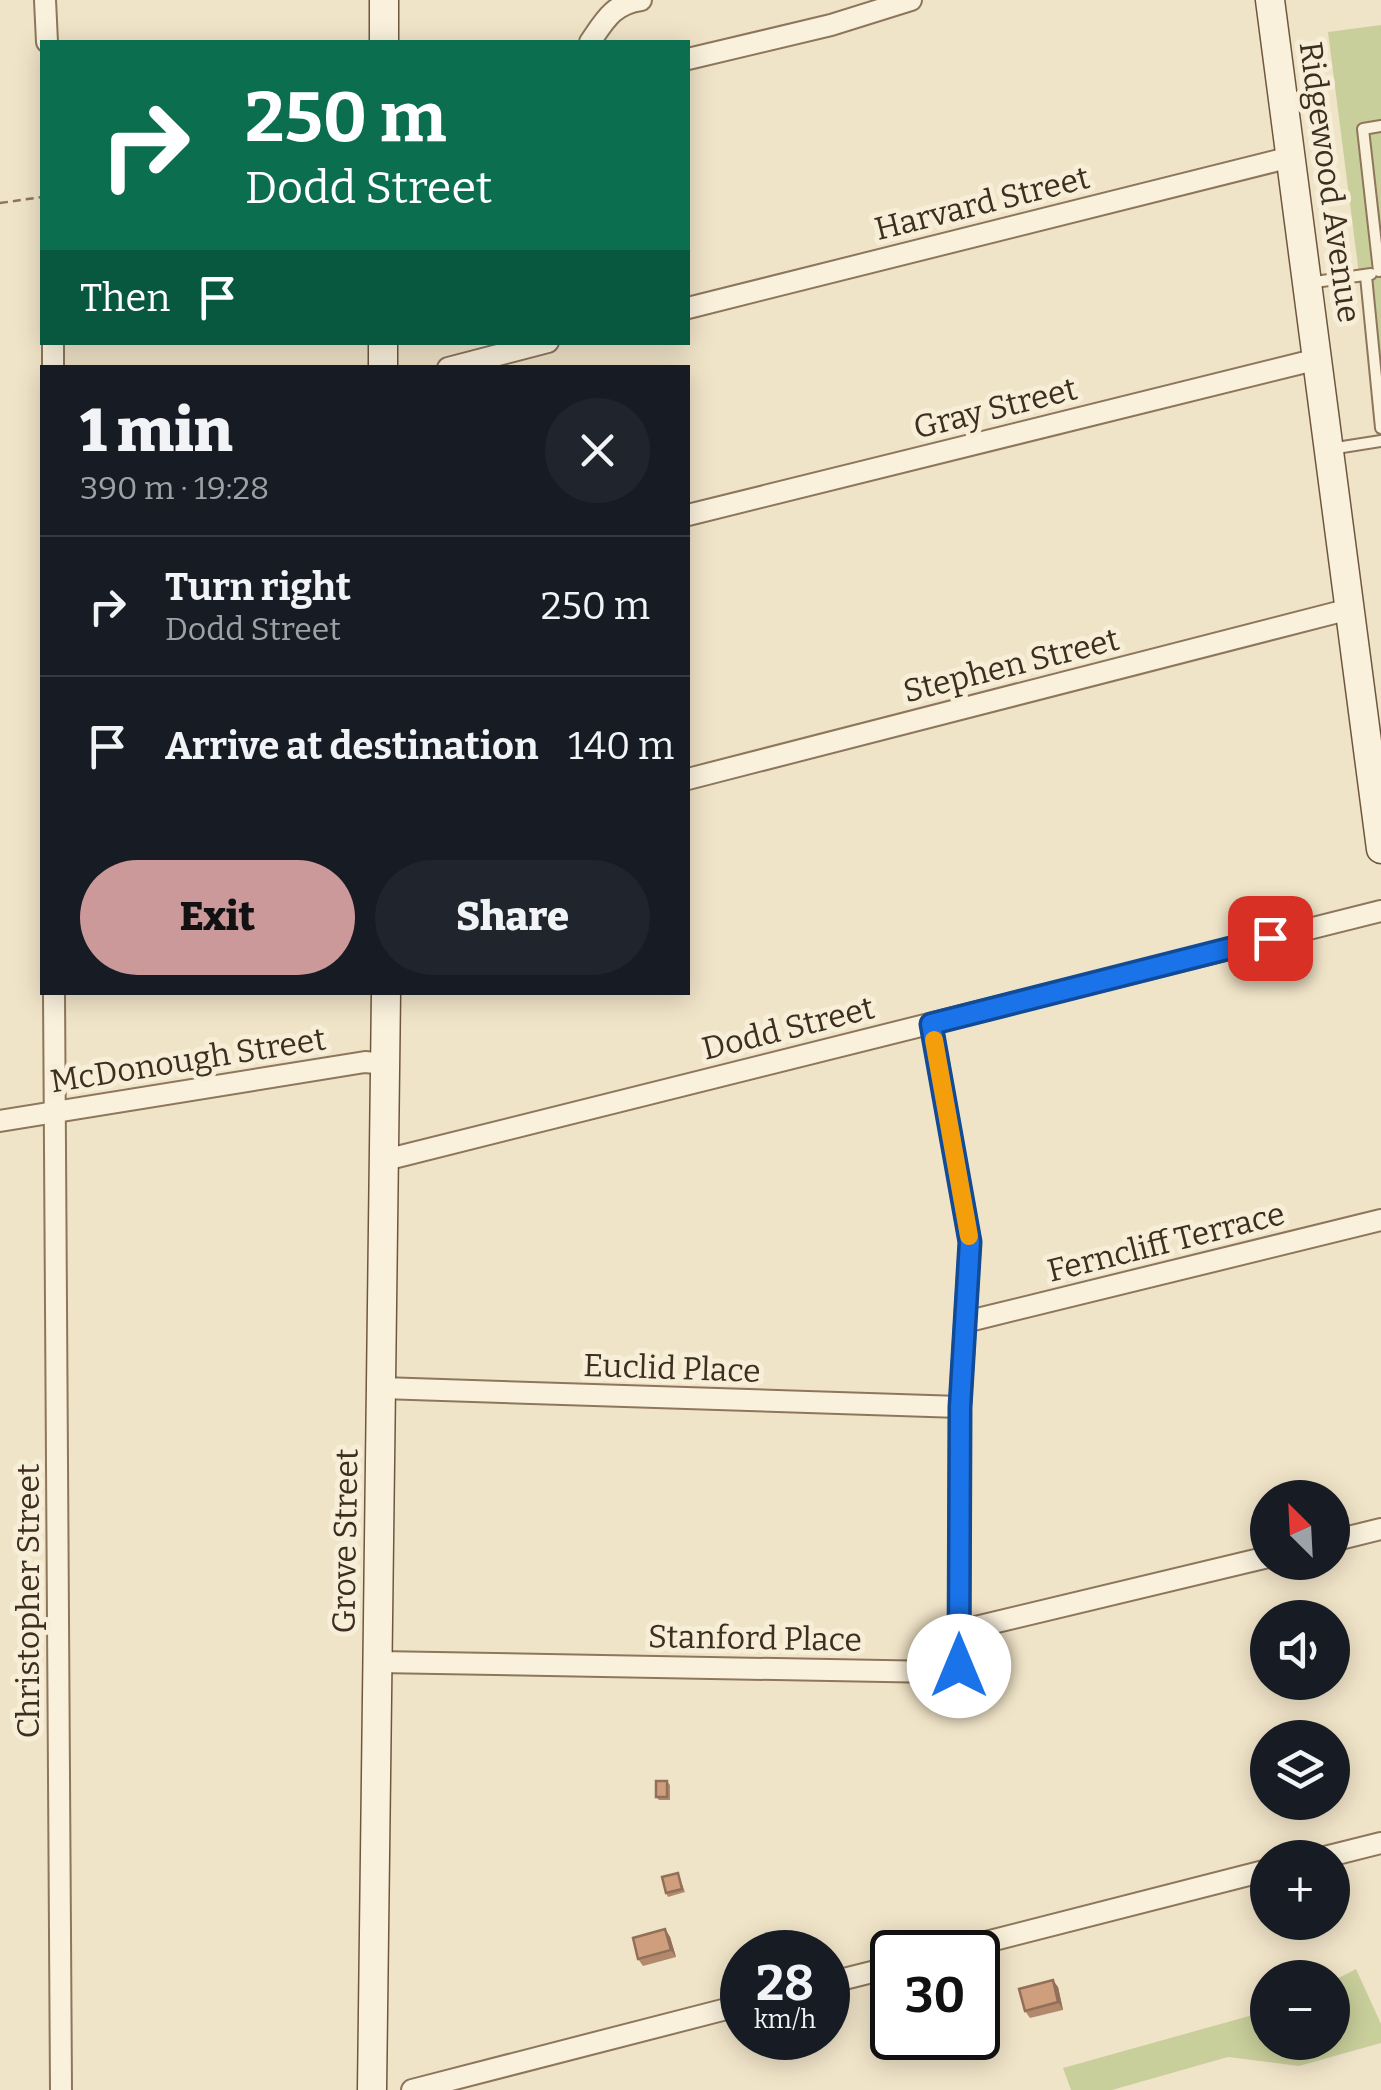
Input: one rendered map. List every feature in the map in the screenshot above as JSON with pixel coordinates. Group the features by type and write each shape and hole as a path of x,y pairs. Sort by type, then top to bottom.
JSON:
{"main road":[{"path":"384,0 384,40"},
{"name":"Ridgewood Avenue","path":"1270,0 1381,849"},
{"name":"Grove Street","path":"372,2090 386,995"}],"street":[{"path":"45,0 46,40"},
{"path":"597,37 622,2 641,0"},
{"path":"690,59 831,25 912,0"},
{"name":"Harvard Street","path":"690,307 1291,157"},
{"path":"460,365 536,345"},
{"name":"Gray Street","path":"690,514 1318,359"},
{"name":"Stephen Street","path":"690,778 1350,609"},
{"name":"Dodd Street","path":"385,1160 1381,911"},
{"name":"Christopher Street","path":"54,995 61,2090"},
{"path":"931,1024 970,1242 960,1407 959,1631 1250,1561"},
{"name":"McDonough Street","path":"0,1120 365,1062 386,1064"},
{"name":"Ferncliff Terrace","path":"965,1322 1381,1220"},
{"name":"Euclid Place","path":"382,1388 960,1407"},
{"path":"1350,1537 1381,1530"},
{"name":"Stanford Place","path":"378,1662 938,1672 959,1666 959,1631"},
{"path":"1350,1851 1381,1843"},
{"path":"1000,1939 1250,1875"},
{"path":"412,2090 720,2011"}],"lane":[{"path":"1308,283 1380,271 1363,129 1381,126"},
{"path":"1366,276 1376,316 1381,428"},
{"path":"1329,449 1381,441"}],"path":[{"path":"0,203 40,197"}],"green space":[{"path":"1381,25 1381,446 1328,32"},
{"path":"1356,1969 1381,2024 1381,2043 1350,2052 1350,1972"},
{"path":"1250,2016 1250,2060 1228,2057 1112,2090 1071,2090 1063,2068"},
{"path":"1252,2060 1320,2060 1299,2066"}],"building":[{"path":"656,1781 667,1781 667,1797 656,1797"},
{"path":"678,1873 682,1889 666,1893 662,1877"},
{"path":"665,1929 671,1950 638,1959 633,1938"},
{"path":"1053,1980 1058,2002 1025,2011 1019,1989"}],"slow traffic":[{"path":"934,1040 969,1236"}],"route":[{"path":"959,1666 960,1407 970,1242 931,1024 1270,938"}]}
